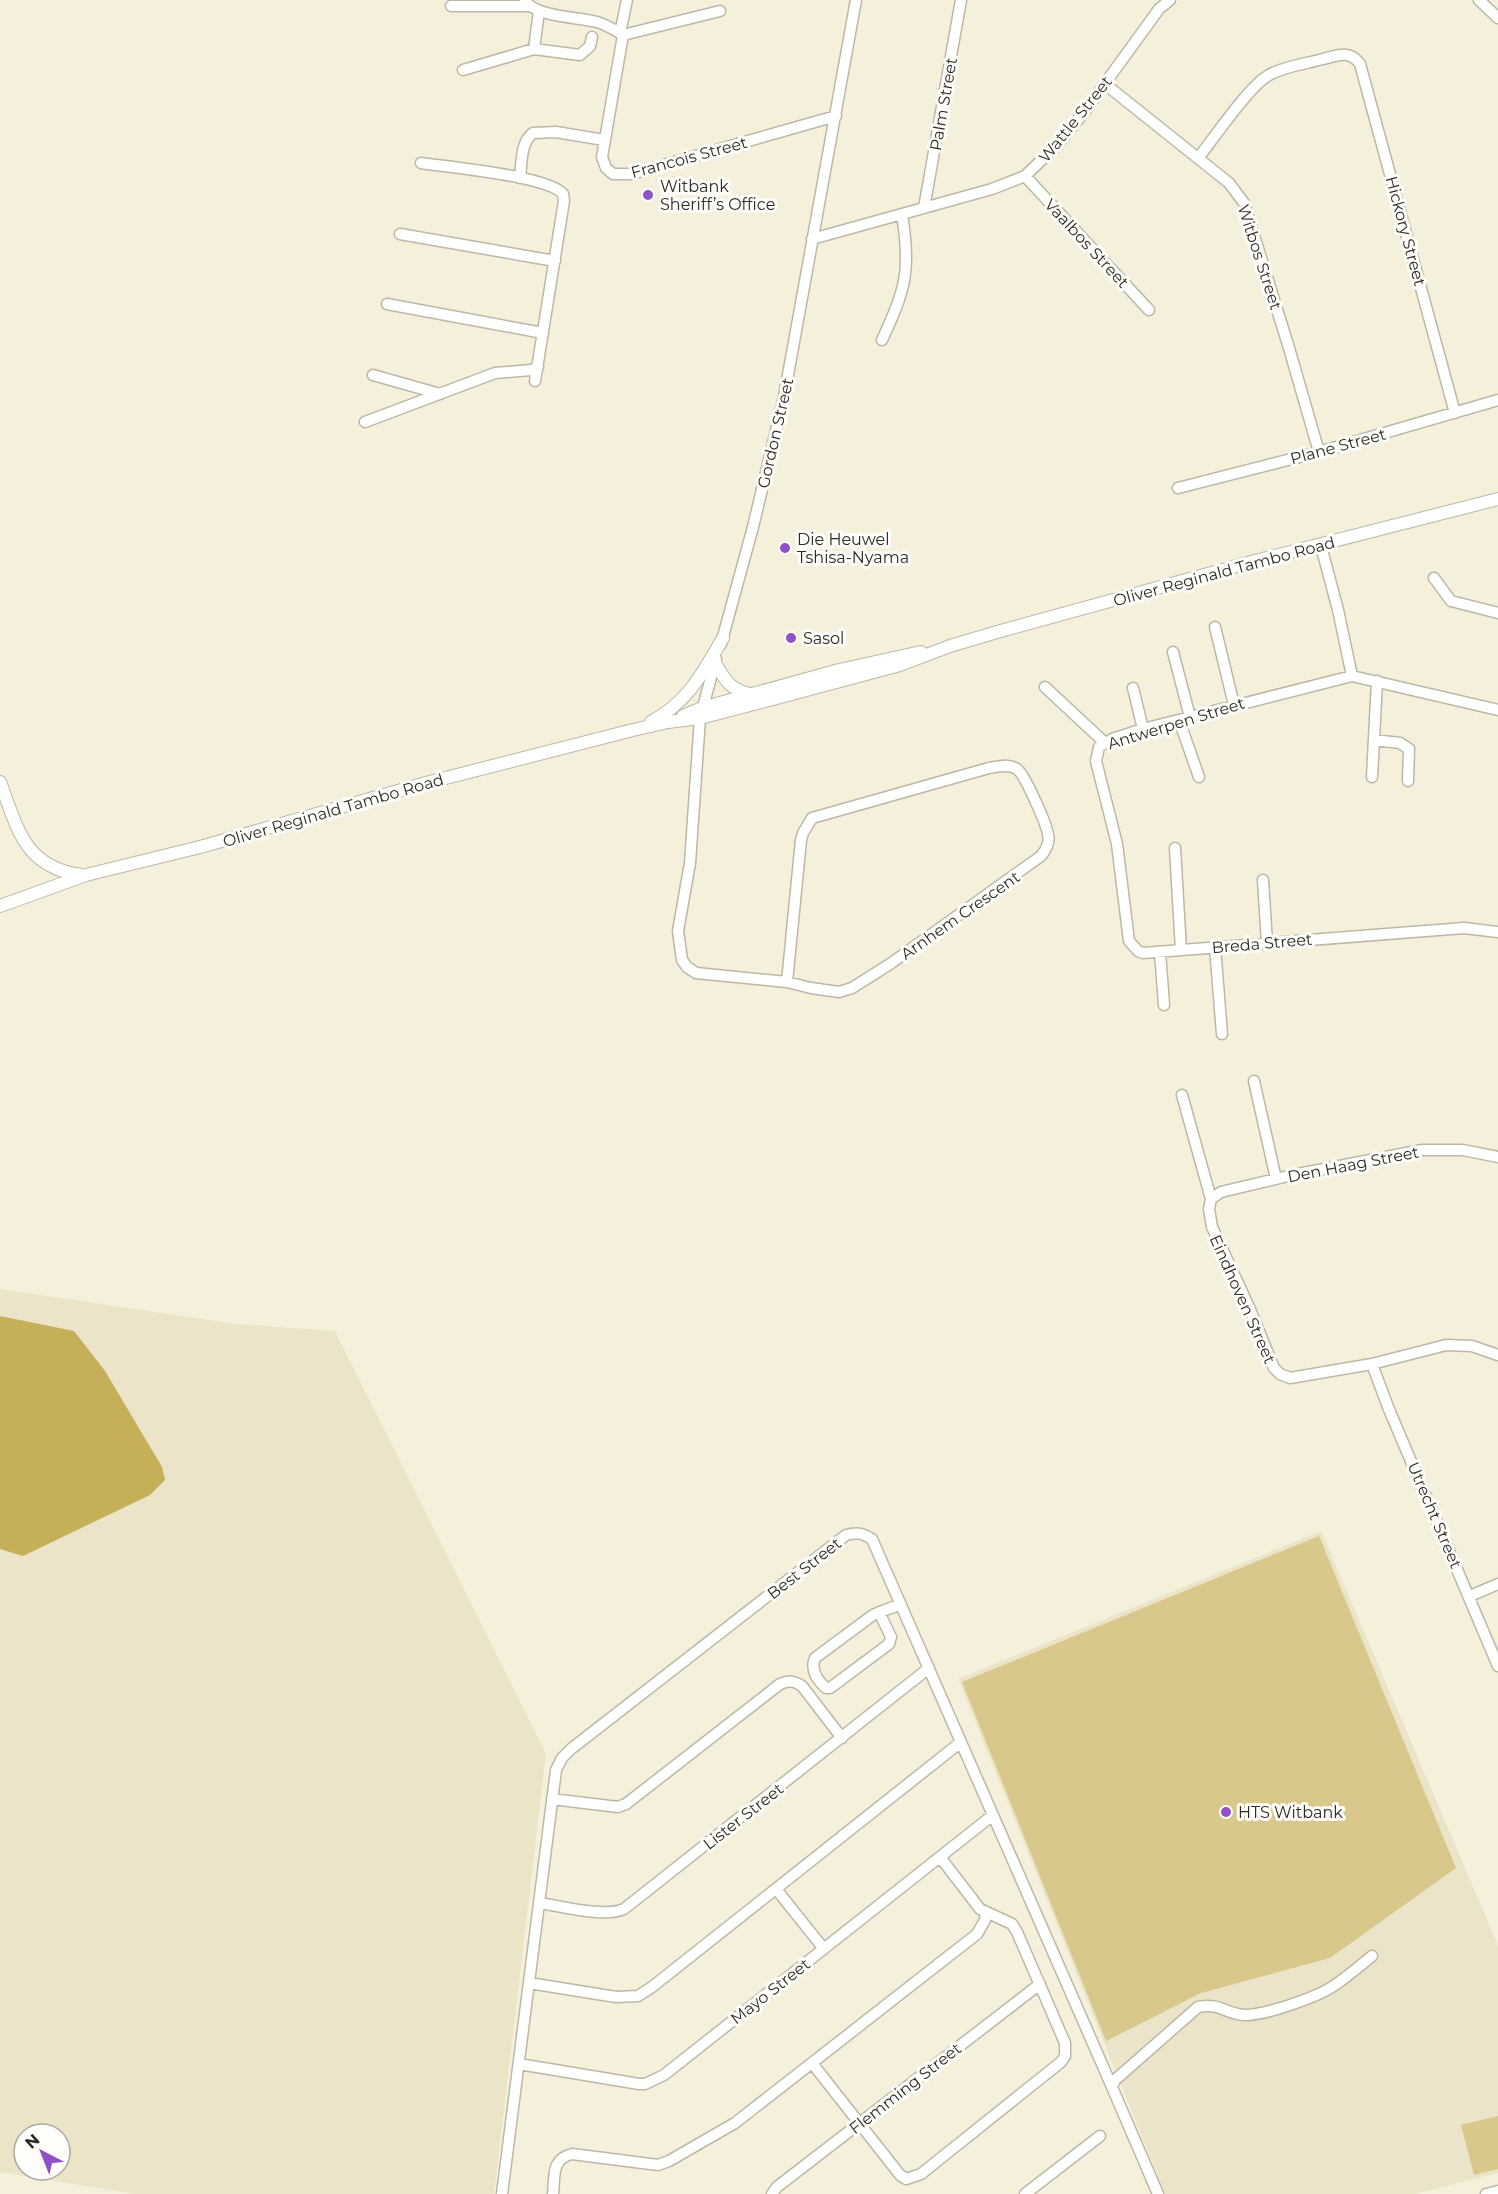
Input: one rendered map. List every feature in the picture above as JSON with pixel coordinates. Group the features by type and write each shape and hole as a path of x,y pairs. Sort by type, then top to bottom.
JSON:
{"main road":[{"name":"Oliver Reginald Tambo Road","path":"701,713 751,694 898,656 950,646 1255,561 1498,499"},
{"path":"633,730 666,713 686,697 723,638"},
{"name":"Oliver Reginald Tambo Road","path":"0,906 86,875 200,847 426,783 900,665 950,646"},
{"path":"715,663 733,689 751,694"},
{"path":"0,782 25,842 40,861 63,872 86,875"}],"street":[{"name":"Francois Street","path":"627,0 602,157 609,172 618,175 632,174 836,116"},
{"name":"Gordon Street","path":"687,967 682,960 678,931 690,863 701,713 753,527 784,396 856,0"},
{"name":"Palm Street","path":"924,208 961,0"},
{"path":"1151,0 1159,9"},
{"name":"Wattle Street","path":"812,239 992,189 1025,176 1058,146 1159,9 1170,0"},
{"path":"1479,0 1498,18"},
{"path":"451,6 527,3 539,11 598,22 621,34 720,11"},
{"path":"534,49 539,11"},
{"path":"463,70 534,49 580,55 590,46 592,37"},
{"name":"Hickory Street","path":"1199,157 1254,87 1266,77 1276,71 1348,54 1356,58 1360,64 1455,413"},
{"name":"Witbos Street","path":"1105,84 1199,157 1229,183 1244,203 1289,348 1318,452"},
{"path":"520,178 523,147 533,133 556,132 604,140"},
{"path":"421,163 520,178 553,186 563,194 564,201 535,381"},
{"name":"Vaalbos Street","path":"1025,176 1149,310"},
{"path":"882,340 899,303 906,277 907,247 902,214"},
{"path":"400,234 555,261"},
{"path":"387,304 543,333"},
{"path":"365,422 495,373 531,370 538,367"},
{"path":"373,375 440,394"},
{"name":"Plane Street","path":"1178,488 1318,452 1498,400"},
{"path":"1321,546 1352,676 1498,710"},
{"path":"1434,578 1451,601 1498,613"},
{"path":"1215,627 1234,705"},
{"path":"1173,652 1190,717"},
{"name":"Antwerpen Street","path":"1117,844 1096,761 1099,747 1104,742 1143,729 1352,676"},
{"path":"1372,777 1377,681"},
{"path":"1045,687 1104,742"},
{"path":"1133,688 1143,729"},
{"path":"1179,720 1199,777"},
{"path":"1374,740 1400,743 1409,749 1408,781"},
{"name":"Arnhem Crescent","path":"687,967 696,973 708,975 786,982 839,992 852,988 890,964 1041,856 1046,850 1048,835 1028,784 1017,769 1008,766 989,768 819,814 812,818 801,840 786,982"},
{"name":"Breda Street","path":"1117,844 1128,941 1143,953 1464,928 1498,932"},
{"path":"1175,848 1181,950"},
{"path":"1263,880 1268,943"},
{"path":"1215,947 1222,1034"},
{"path":"1160,952 1164,1005"},
{"path":"1254,1081 1276,1179"},
{"name":"Eindhoven Street","path":"1182,1095 1211,1199 1209,1209 1212,1227 1277,1372 1290,1378 1372,1364 1446,1345 1472,1346 1498,1355"},
{"name":"Den Haag Street","path":"1211,1199 1221,1192 1276,1179 1422,1150 1463,1150 1498,1157"},
{"name":"Utrecht Street","path":"1372,1364 1498,1666"},
{"name":"Best Street","path":"552,1799 556,1770 562,1758 571,1749 846,1535 856,1532 872,1539 1158,2194"},
{"path":"1470,1596 1498,1584"},
{"path":"879,1612 891,1637 889,1644 830,1688 826,1688 813,1672 812,1665 815,1658 879,1612 901,1605"},
{"name":"Lister Street","path":"539,1903 603,1912 618,1912 624,1909 929,1668"},
{"path":"502,2194 552,1799 618,1807 626,1804 780,1684 788,1681 802,1686 842,1738"},
{"path":"529,1983 616,1997 638,1996 961,1742"},
{"name":"Mayo Street","path":"519,2064 639,2084 664,2075 993,1815"},
{"path":"812,2062 900,2175 906,2179 921,2174 1061,2062 1065,2056 1065,2043 1012,1924 980,1909 940,1857"},
{"path":"776,1889 824,1949"},
{"path":"553,2194 556,2164 562,2157 572,2154 651,2165 663,2164 735,2123 977,1934 985,1920 986,1913"},
{"path":"1112,2087 1115,2079 1198,2007 1208,2005 1220,2007 1235,2015 1280,2009 1333,1987 1372,1956"},
{"name":"Flemming Street","path":"772,2194 777,2187 1040,1984"},
{"path":"1025,2194 1100,2136"},
{"path":"1486,2194 1498,2191"}],"shaded area":[{"path":"0,1289 236,1324 335,1331 546,1754 494,2194 134,2194 61,2182 72,2182 72,2122 12,2122 12,2174 0,2172"},
{"path":"0,1316 74,1331 105,1371 162,1467 165,1480 150,1495 23,1556 0,1549"},
{"name":"HTS Witbank","path":"1321,1531 1498,1945 1498,2173 1415,2194 1165,2194 958,1679"},
{"name":"HTS Witbank","path":"1319,1536 1456,1868 1330,1958 1201,1993 1106,2041 962,1682"},
{"path":"1498,2116 1498,2169 1474,2175 1461,2125"}],"place":[{"name":"Witbank Sheriff’s Office","path":"648,195"},
{"name":"Die Heuwel Tshisa-Nyama","path":"785,548"},
{"name":"Sasol","path":"791,638"},
{"name":"HTS Witbank","path":"1226,1812"}]}
